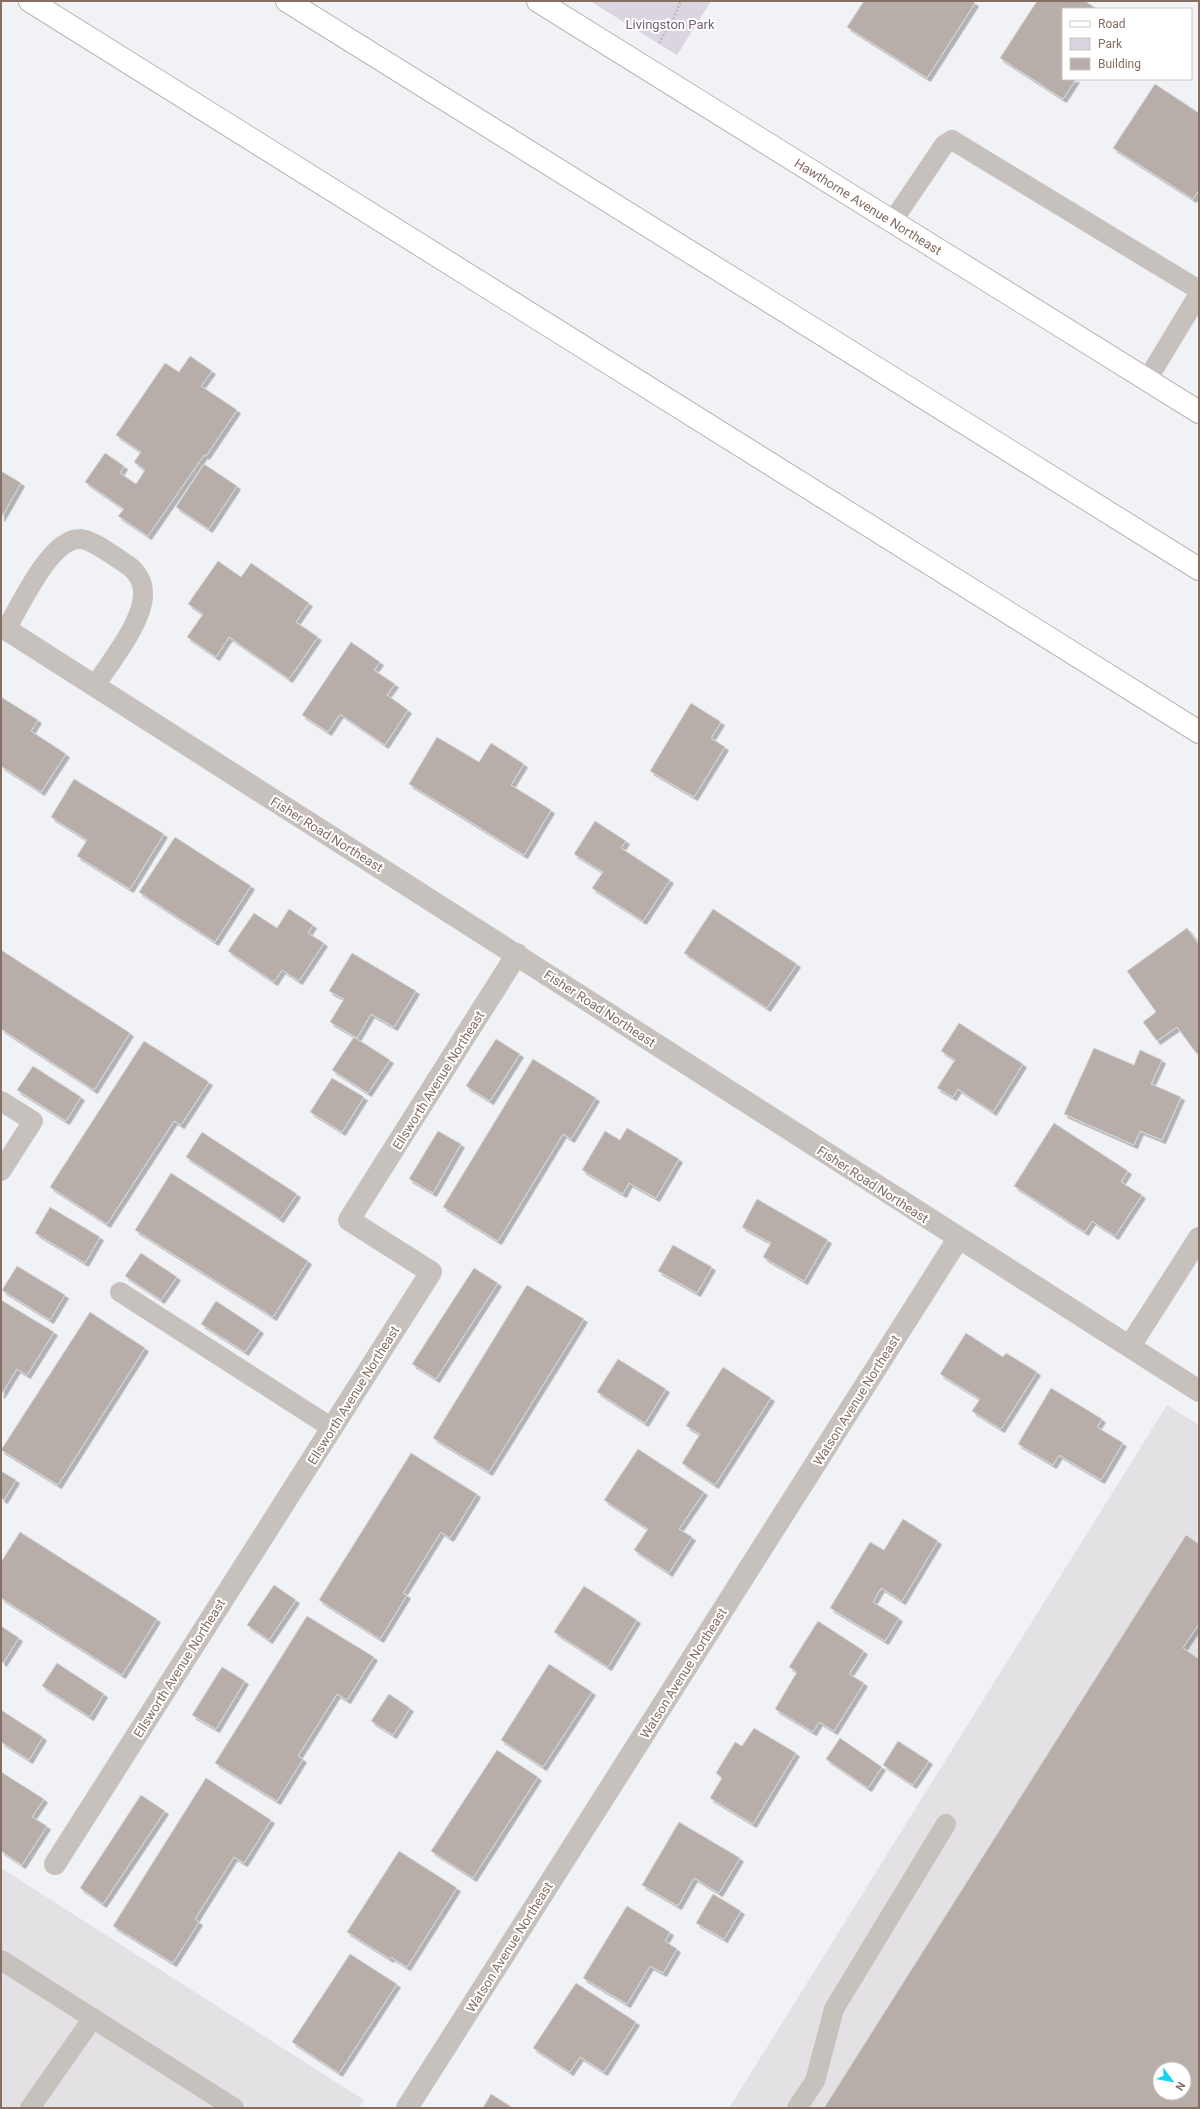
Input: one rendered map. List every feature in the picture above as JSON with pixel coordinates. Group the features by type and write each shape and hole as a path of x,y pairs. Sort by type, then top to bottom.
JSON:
{"main road":[{"path":"30,1 1199,732"},
{"path":"287,1 1199,569"},
{"name":"Hawthorne Avenue Northeast","path":"538,1 1199,412"}],"street":[{"name":"Fisher Road Northeast","path":"4,628 517,954 958,1239 1130,1346 1199,1391"},
{"name":"Ellsworth Avenue Northeast","path":"54,1864 431,1272 349,1220 517,954"},
{"path":"1130,1346 1199,1238"},
{"name":"Watson Avenue Northeast","path":"407,2108 958,1239"}],"lane":[{"path":"892,222 944,145 952,140 1199,290"},
{"path":"1147,380 1199,294"},
{"path":"4,628 46,562 56,551 72,541 78,539 87,540 129,566 136,571 140,579 143,592 140,611 95,686"},
{"path":"1,1101 33,1121 1,1171"},
{"path":"120,1292 332,1428"},
{"path":"797,2108 815,2081 834,2009 946,1824"},
{"path":"1,1960 234,2108"},
{"path":"30,2108 93,2018"}],"path":[{"path":"643,67 672,21 681,1"}],"shaded area":[{"path":"1167,1405 1199,1425 1199,2108 729,2108"},
{"path":"1,1868 364,2100 359,2108 1,2108"}],"green space":[{"name":"Livingston Park","path":"590,1 711,1 677,55"}],"building":[{"path":"864,1 972,1 975,3 927,78 847,27"},
{"path":"1037,1 1085,1 1096,8 1062,8 1062,80 1075,80 1063,99 1000,58"},
{"path":"1155,84 1199,113 1199,190 1193,199 1113,148"},
{"path":"190,356 212,371 201,386 237,410 206,456 204,455 148,536 118,516 124,509 85,482 105,453 124,466 120,473 136,484 145,470 134,462 141,452 116,435 165,363 179,372"},
{"path":"204,464 237,486 209,529 176,507"},
{"path":"1,471 21,483 1,518"},
{"path":"218,561 241,577 251,563 309,603 296,622 318,637 289,679 229,637 216,657 187,637 203,614 188,604"},
{"path":"351,642 380,662 374,670 395,684 387,695 408,710 385,745 340,714 328,732 302,715"},
{"path":"1,697 38,720 31,731 66,754 41,792 1,766"},
{"path":"691,703 721,722 711,738 725,747 694,797 650,771"},
{"path":"437,737 479,762 491,743 524,764 511,785 551,810 524,855 409,784"},
{"path":"74,779 164,834 130,889 77,856 87,840 51,817"},
{"path":"595,821 626,841 621,848 670,880 643,921 592,888 603,872 574,854"},
{"path":"175,837 251,886 215,942 139,892"},
{"path":"289,909 313,925 308,933 324,943 299,981 282,970 274,982 228,951 254,913 277,928"},
{"path":"713,909 797,964 767,1008 684,953"},
{"path":"1187,928 1199,945 1199,1053 1197,1054 1177,1027 1157,1041 1143,1022 1156,1012 1127,971"},
{"path":"1,950 130,1033 94,1090 1,1029"},
{"path":"352,953 416,991 394,1027 371,1014 357,1038 330,1022 344,999 329,991"},
{"path":"959,1023 1023,1064 993,1112 958,1089 953,1097 937,1088 955,1060 941,1051"},
{"path":"354,1037 390,1060 368,1093 332,1070"},
{"path":"496,1039 520,1054 490,1101 466,1086"},
{"path":"144,1041 209,1082 181,1125 174,1121 107,1224 50,1187"},
{"path":"1094,1048 1134,1065 1140,1050 1162,1060 1151,1084 1181,1097 1162,1140 1140,1131 1134,1145 1064,1114"},
{"path":"533,1059 596,1098 571,1139 563,1134 498,1241 443,1207"},
{"path":"33,1066 81,1097 66,1121 17,1090"},
{"path":"332,1078 364,1097 342,1132 310,1112"},
{"path":"1054,1123 1128,1171 1121,1182 1142,1195 1115,1236 1092,1221 1085,1232 1014,1186"},
{"path":"627,1128 679,1159 656,1198 629,1183 623,1194 582,1170 605,1131 620,1140"},
{"path":"438,1131 461,1144 433,1193 409,1179"},
{"path":"202,1132 297,1194 280,1219 186,1157"},
{"path":"171,1173 308,1261 273,1317 135,1230"},
{"path":"757,1199 828,1240 804,1281 763,1257 771,1243 742,1227"},
{"path":"50,1207 100,1237 85,1263 35,1233"},
{"path":"673,1245 712,1267 697,1293 658,1271"},
{"path":"141,1253 177,1277 161,1300 125,1276"},
{"path":"17,1266 65,1295 50,1320 2,1290"},
{"path":"474,1268 498,1283 436,1379 412,1364"},
{"path":"527,1285 584,1319 489,1472 433,1438"},
{"path":"1,1300 54,1332 27,1375 17,1369 1,1395"},
{"path":"216,1301 260,1330 245,1352 201,1324"},
{"path":"90,1312 145,1348 58,1485 1,1450"},
{"path":"966,1333 1003,1357 1006,1353 1037,1372 1001,1429 972,1411 980,1399 940,1374"},
{"path":"618,1359 666,1389 645,1423 597,1392"},
{"path":"723,1367 771,1398 715,1485 682,1463 700,1434 686,1426"},
{"path":"1051,1388 1102,1419 1097,1427 1123,1443 1101,1480 1059,1455 1053,1465 1018,1444"},
{"path":"638,1449 704,1492 679,1529 692,1537 669,1573 634,1550 648,1529 604,1500"},
{"path":"411,1453 477,1494 450,1538 441,1532 403,1593 407,1595 380,1639 319,1600"},
{"path":"1,1471 16,1480 4,1500 1,1498"},
{"path":"903,1519 938,1541 902,1601 881,1588 873,1602 899,1618 885,1641 830,1608 870,1542 884,1550"},
{"path":"20,1532 157,1619 122,1675 1,1598 1,1562"},
{"path":"1186,1535 1199,1544 1199,1624 1183,1648 1199,1659 1199,2108 824,2108"},
{"path":"274,1585 296,1600 269,1640 247,1625"},
{"path":"584,1586 637,1620 608,1667 554,1632"},
{"path":"307,1616 374,1657 347,1700 337,1694 298,1756 303,1759 277,1801 215,1763"},
{"path":"818,1621 864,1651 849,1674 864,1683 834,1731 819,1722 813,1732 775,1709 797,1672 789,1667"},
{"path":"1,1626 19,1638 3,1663 1,1661"},
{"path":"57,1663 104,1694 90,1717 42,1686"},
{"path":"549,1664 592,1692 543,1767 501,1740"},
{"path":"222,1667 245,1681 216,1729 192,1715"},
{"path":"389,1694 410,1708 393,1735 371,1721"},
{"path":"1,1710 43,1737 29,1760 1,1742"},
{"path":"754,1728 796,1753 753,1824 710,1798 722,1778 716,1773 735,1742 742,1746"},
{"path":"840,1738 882,1767 868,1788 826,1759"},
{"path":"898,1741 929,1761 913,1785 883,1765"},
{"path":"497,1750 538,1777 473,1878 431,1851"},
{"path":"1,1772 44,1799 32,1817 47,1826 22,1865 1,1851"},
{"path":"206,1778 271,1820 244,1863 234,1857 195,1919 199,1922 173,1963 113,1926"},
{"path":"141,1795 165,1811 103,1904 80,1888"},
{"path":"679,1822 740,1858 719,1893 694,1878 678,1906 642,1885"},
{"path":"399,1851 457,1888 407,1967 391,1957 390,1959 347,1932"},
{"path":"713,1894 741,1911 724,1939 696,1923"},
{"path":"627,1906 670,1932 665,1941 677,1949 663,1973 650,1966 627,2004 583,1978"},
{"path":"350,1954 397,1984 339,2073 292,2042"},
{"path":"576,1983 636,2022 604,2072 580,2057 570,2072 533,2048"},
{"path":"491,2094 513,2108 483,2108"}]}
